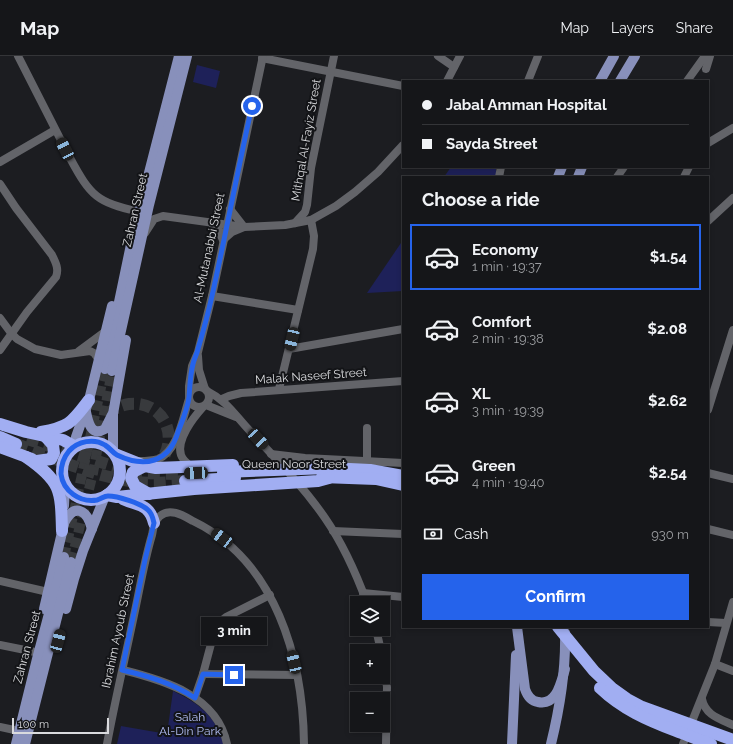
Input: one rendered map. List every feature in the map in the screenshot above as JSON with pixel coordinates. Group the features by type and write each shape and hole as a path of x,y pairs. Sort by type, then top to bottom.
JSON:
{"highway":[{"path":"39,434 66,426 89,400"},
{"path":"0,424 67,441 75,446"},
{"path":"0,430 17,440 0,437"},
{"path":"37,461 51,459 54,453 53,445 39,434"},
{"path":"64,483 61,473 62,465 68,451 75,446 86,442 96,442 105,445 114,453 140,464 187,474 283,464 311,465 328,473 318,481 194,489 120,497 106,496"},
{"path":"0,447 37,461 64,483 71,493 83,499 97,500 106,496 114,489 118,481 120,472 119,463 114,453"},
{"path":"26,457 39,466 54,482 61,500 63,527"},
{"path":"140,464 133,472 131,478 135,486 149,494"},
{"name":"Queen Noor Street","path":"328,473 370,470 394,477 402,484"},
{"path":"120,497 147,508 152,515 154,523"},
{"path":"551,628 590,677 614,701 647,720 708,744"},
{"path":"559,628 594,670 614,689 642,707 733,740"},
{"path":"704,729 714,727 733,733"}],"main road":[{"name":"Zahran Street","path":"179,56 139,212 138,236 137,258 109,370 138,236 187,56"},
{"path":"601,80 614,56"},
{"path":"621,80 635,56"},
{"path":"75,446 77,433 86,412 125,253 138,236"},
{"path":"114,453 113,414 135,291 138,269 137,258"},
{"path":"86,412 90,426 92,429 97,431 105,429 113,414"},
{"path":"36,656 48,592 63,527 64,483"},
{"path":"43,672 50,663 56,647 77,568 106,496"},
{"path":"63,527 70,514 75,510 78,510 84,512 88,517 92,529"},
{"name":"Zahran Street","path":"16,744 36,656 67,560 43,672 25,744"},
{"path":"517,628 525,689 530,698 538,702 550,700 558,690 565,669"},
{"path":"512,744 517,628"},
{"path":"551,744 560,707 565,669 565,628"}],"street":[{"name":"Mithqal Al-Fayiz Street","path":"294,224 306,209 311,168 334,56"},
{"path":"438,56 454,67"},
{"path":"448,80 460,56"},
{"path":"528,80 538,56"},
{"path":"688,80 705,56"},
{"path":"706,69 710,56"},
{"path":"20,57 78,174 92,193 110,204 139,212"},
{"path":"263,57 402,86"},
{"name":"Al-Mutanabbi Street","path":"198,352 212,296 226,224 263,57"},
{"path":"709,142 733,128"},
{"path":"0,162 55,130"},
{"path":"138,236 152,221 158,217 170,216 244,227 294,224 310,220 336,206 355,192 378,172 402,146"},
{"path":"0,184 52,256 57,267 56,277 27,312 0,350"},
{"path":"709,219 733,198"},
{"path":"230,209 244,227"},
{"path":"279,389 314,242 310,220"},
{"path":"210,222 218,229 224,240 232,232 244,227"},
{"path":"212,296 298,310"},
{"path":"0,318 11,333 23,343 45,352 61,355 79,352 93,352 99,360"},
{"path":"289,349 402,329"},
{"path":"709,407 733,330"},
{"path":"79,352 106,331"},
{"path":"187,474 181,455 180,446 190,423 210,398 199,370 198,352"},
{"path":"198,352 194,361 190,379 189,397 194,406 204,406 237,417"},
{"name":"Malak Naseef Street","path":"222,400 228,396 241,393 279,389 402,381"},
{"path":"140,464 164,456 176,440 192,390 197,387 206,390 222,400 307,494 347,554 364,596"},
{"path":"367,428 367,460"},
{"path":"274,457 367,460 402,463"},
{"path":"709,473 733,479"},
{"path":"154,523 164,513 171,512 186,517 213,531 243,558 256,574 270,595 287,632 297,675 302,712 304,744"},
{"name":"Ibrahim Ayoub Street","path":"106,744 154,523"},
{"path":"709,529 733,535"},
{"path":"333,531 402,534"},
{"path":"0,581 48,592"},
{"path":"363,593 402,597"},
{"path":"195,698 216,625 226,617 270,595"},
{"path":"683,744 702,700 715,664 733,602"},
{"path":"709,622 726,623"},
{"path":"0,645 36,656"},
{"path":"715,664 733,671"},
{"path":"122,670 164,681 195,698 214,717 227,744"},
{"path":"203,674 297,675"},
{"path":"386,744 387,684"},
{"path":"702,700 707,711 713,716 733,725"},
{"path":"0,727 19,731"}],"green space":[{"path":"197,65 220,71 216,88 193,82"},
{"path":"450,168 496,168 496,176 445,176"},
{"path":"402,241 402,291 367,293"},
{"name":"Salah Al-Din Park","path":"173,691 191,701 211,718 221,734 225,744 117,744 121,726 167,734"}],"tunnel":[{"path":"64,557 105,369"},
{"path":"71,562 93,473 112,371"},
{"path":"107,415 117,408 129,404 141,404 159,413 168,430 169,441 161,461"},
{"path":"27,439 129,471 141,473 179,474"},
{"path":"16,444 76,467 122,480 150,483 185,481"}],"route":[{"path":"234,675 203,674 195,698 185,691 164,681 122,670 154,523 152,515 144,506 124,500 120,497 107,495 97,500 79,498 71,493 65,486 61,473 64,458 68,451 76,445 86,442 96,442 105,445 115,454 135,462 151,460 164,456 176,440 189,399 191,371 198,352 212,296 252,106"}]}
